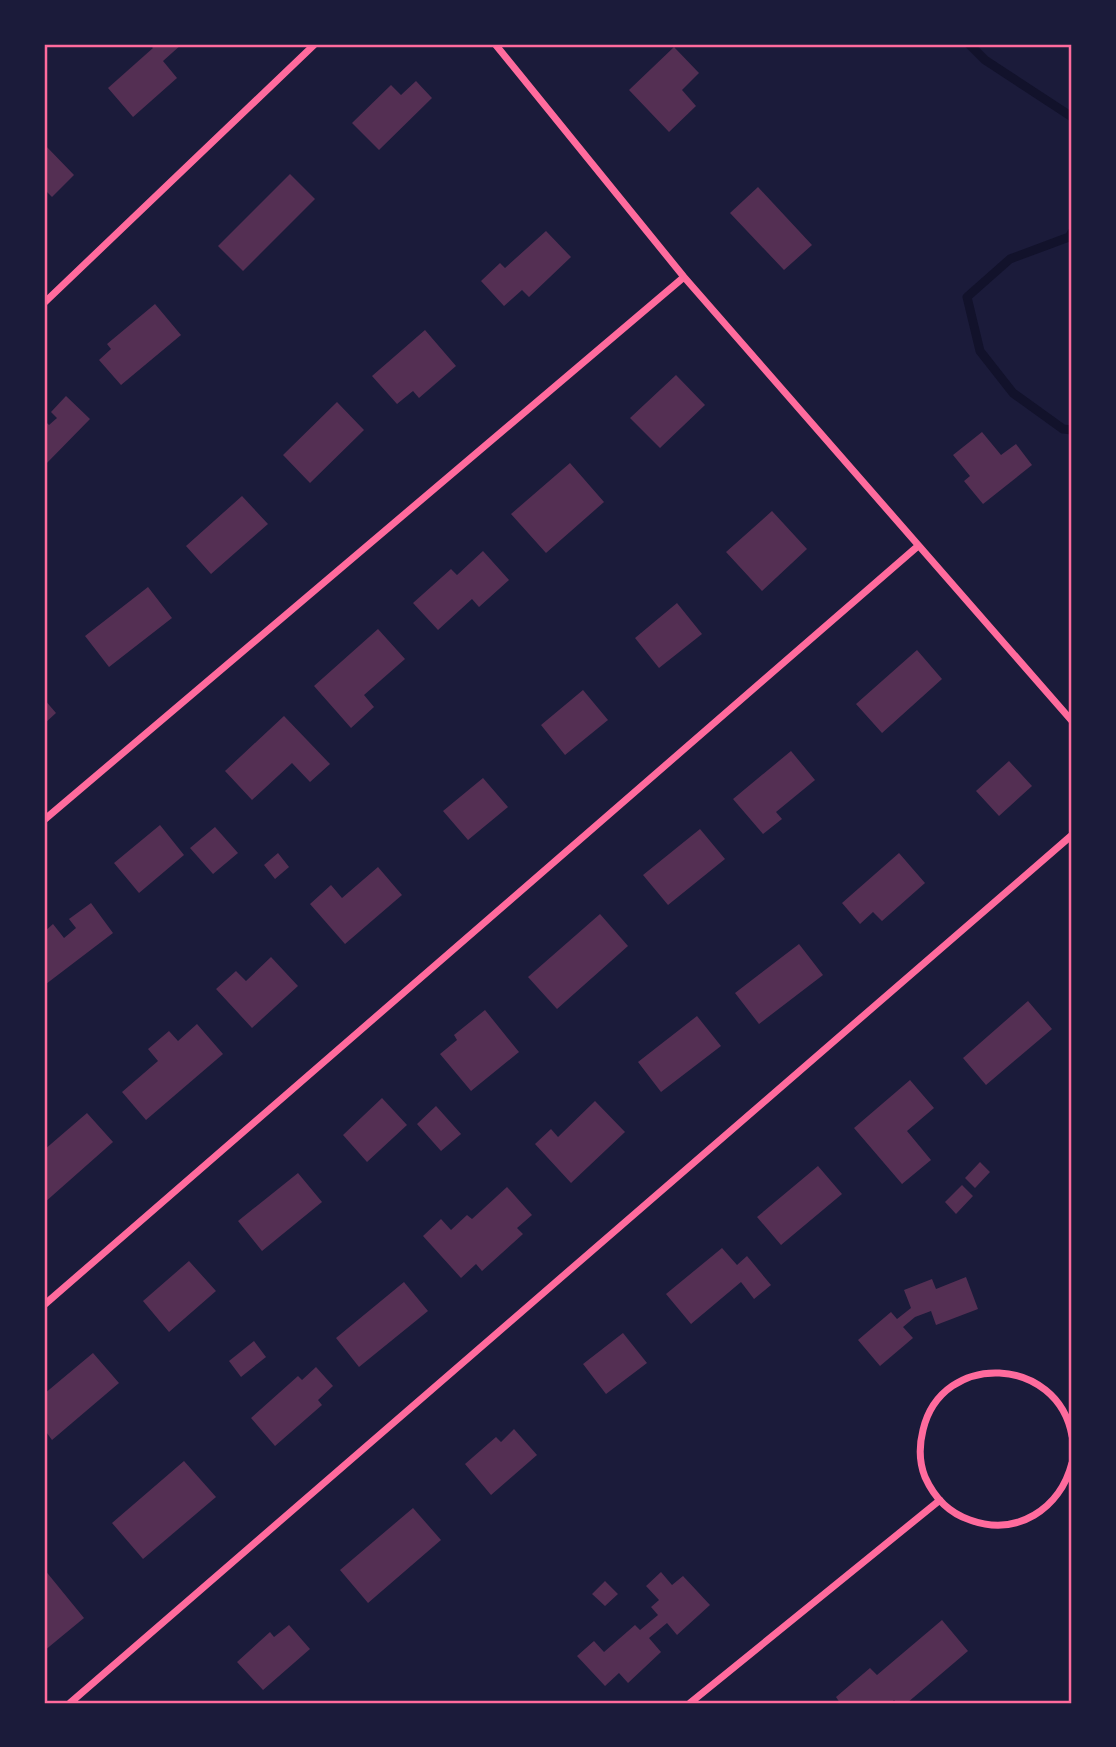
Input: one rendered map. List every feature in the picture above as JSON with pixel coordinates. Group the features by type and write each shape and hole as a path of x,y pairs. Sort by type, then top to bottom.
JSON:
{"street":[{"path":"44,303 315,44"},
{"path":"495,44 684,277 1072,721"},
{"path":"44,820 684,277"},
{"path":"44,1304 918,545"},
{"path":"70,1703 1072,835"},
{"path":"1072,1436 1065,1414 1045,1389 1016,1374 999,1372 967,1378 940,1396 924,1424 920,1440 923,1473 930,1488 951,1511 980,1524 1019,1522 1041,1512 1062,1489 1072,1463"},
{"path":"690,1703 940,1500"}],"building":[{"path":"149,44 182,44 163,61 177,78 133,117 108,88 153,48"},
{"path":"674,47 699,73 682,90 696,106 669,132 629,90"},
{"path":"416,81 432,98 379,150 352,123 391,85 401,95"},
{"path":"44,144 74,175 52,197 44,189"},
{"path":"290,174 315,199 243,271 218,246"},
{"path":"758,187 812,245 784,270 730,213"},
{"path":"546,231 571,257 529,297 522,290 504,306 481,281 500,263 505,268"},
{"path":"155,304 181,335 121,385 99,360 111,349 107,344"},
{"path":"425,330 456,366 419,398 413,391 397,404 372,376"},
{"path":"676,375 705,405 660,448 630,418"},
{"path":"66,396 90,419 44,466 44,420 49,425 57,418 51,412"},
{"path":"337,402 364,430 310,483 283,455"},
{"path":"982,432 1001,455 1016,444 1032,465 983,504 964,481 970,476 953,455"},
{"path":"570,463 604,502 546,553 511,514"},
{"path":"242,496 268,524 211,574 186,546"},
{"path":"772,511 807,549 762,591 726,552"},
{"path":"483,551 509,580 479,607 472,599 438,630 413,603 451,569 457,575"},
{"path":"148,587 172,618 109,667 85,636"},
{"path":"677,603 702,634 659,668 635,638"},
{"path":"378,629 405,659 364,695 374,707 351,728 314,686"},
{"path":"917,650 942,679 882,733 856,704"},
{"path":"583,690 608,720 565,755 541,725"},
{"path":"44,699 56,713 44,724"},
{"path":"284,716 330,764 310,782 292,763 252,800 225,771"},
{"path":"791,751 815,780 776,812 782,819 763,834 733,799"},
{"path":"1009,761 1032,786 999,816 976,791"},
{"path":"483,778 508,807 468,840 443,811"},
{"path":"160,825 184,855 139,893 114,863"},
{"path":"215,827 238,853 213,874 190,848"},
{"path":"700,829 725,859 668,905 643,875"},
{"path":"278,853 289,867 275,879 264,865"},
{"path":"899,853 925,883 882,921 873,912 860,924 842,903"},
{"path":"378,867 402,895 345,944 310,904 331,885 342,898"},
{"path":"91,903 113,933 46,984 44,932 53,924 64,938 76,928 69,919"},
{"path":"600,914 628,946 557,1009 528,977"},
{"path":"799,944 823,975 759,1024 735,993"},
{"path":"271,957 298,986 252,1028 216,989 236,971 246,981"},
{"path":"1028,1001 1052,1029 986,1085 963,1058"},
{"path":"485,1010 519,1052 471,1091 440,1054 457,1040 454,1035"},
{"path":"697,1016 721,1046 661,1092 638,1062"},
{"path":"197,1024 223,1054 146,1120 122,1092 158,1061 148,1049 169,1031 178,1041"},
{"path":"910,1080 934,1108 907,1131 931,1160 902,1184 854,1128"},
{"path":"382,1098 407,1125 367,1162 343,1135"},
{"path":"595,1101 625,1132 571,1183 535,1144 551,1129 558,1137"},
{"path":"436,1106 461,1134 441,1151 417,1124"},
{"path":"87,1113 113,1142 44,1203 44,1150"},
{"path":"980,1162 990,1172 975,1188 965,1178"},
{"path":"818,1166 842,1194 781,1245 757,1217"},
{"path":"298,1173 322,1202 262,1251 238,1221"},
{"path":"962,1185 973,1196 956,1214 945,1202"},
{"path":"507,1187 532,1215 517,1228 523,1234 482,1271 476,1264 461,1278 423,1236 441,1219 451,1230 467,1215 472,1219"},
{"path":"722,1248 737,1265 747,1256 771,1285 754,1299 741,1282 691,1324 666,1294"},
{"path":"189,1261 216,1291 169,1332 143,1301"},
{"path":"966,1277 978,1309 936,1325 931,1311 915,1317 903,1327 913,1338 880,1366 858,1340 891,1312 897,1319 911,1308 904,1290 932,1279 936,1289"},
{"path":"404,1282 428,1311 359,1367 336,1338"},
{"path":"623,1333 647,1363 606,1394 583,1364"},
{"path":"254,1341 266,1357 241,1377 229,1361"},
{"path":"93,1353 119,1383 52,1440 44,1429 44,1394"},
{"path":"316,1367 333,1386 318,1400 322,1405 275,1446 251,1418 298,1376 302,1380"},
{"path":"514,1429 537,1455 491,1495 465,1464 496,1437 501,1442"},
{"path":"184,1461 216,1497 143,1559 112,1523"},
{"path":"413,1508 441,1540 368,1603 340,1570"},
{"path":"44,1569 84,1618 44,1651"},
{"path":"661,1572 672,1585 683,1576 710,1605 677,1635 667,1623 649,1638 661,1652 628,1683 619,1673 605,1686 577,1656 594,1641 604,1652 635,1625 640,1630 658,1615 651,1607 659,1600 646,1586"},
{"path":"605,1581 618,1594 605,1606 592,1594"},
{"path":"942,1620 968,1651 907,1703 897,1703 894,1700 891,1703 840,1703 836,1697 870,1668 877,1675"},
{"path":"289,1625 310,1649 263,1690 237,1662 270,1632 274,1637"}],"waterway":[{"path":"969,44 985,60 1072,117"},
{"path":"1072,232 1069,237 1010,259 967,297 980,351 1013,393 1063,429 1072,430"}]}
